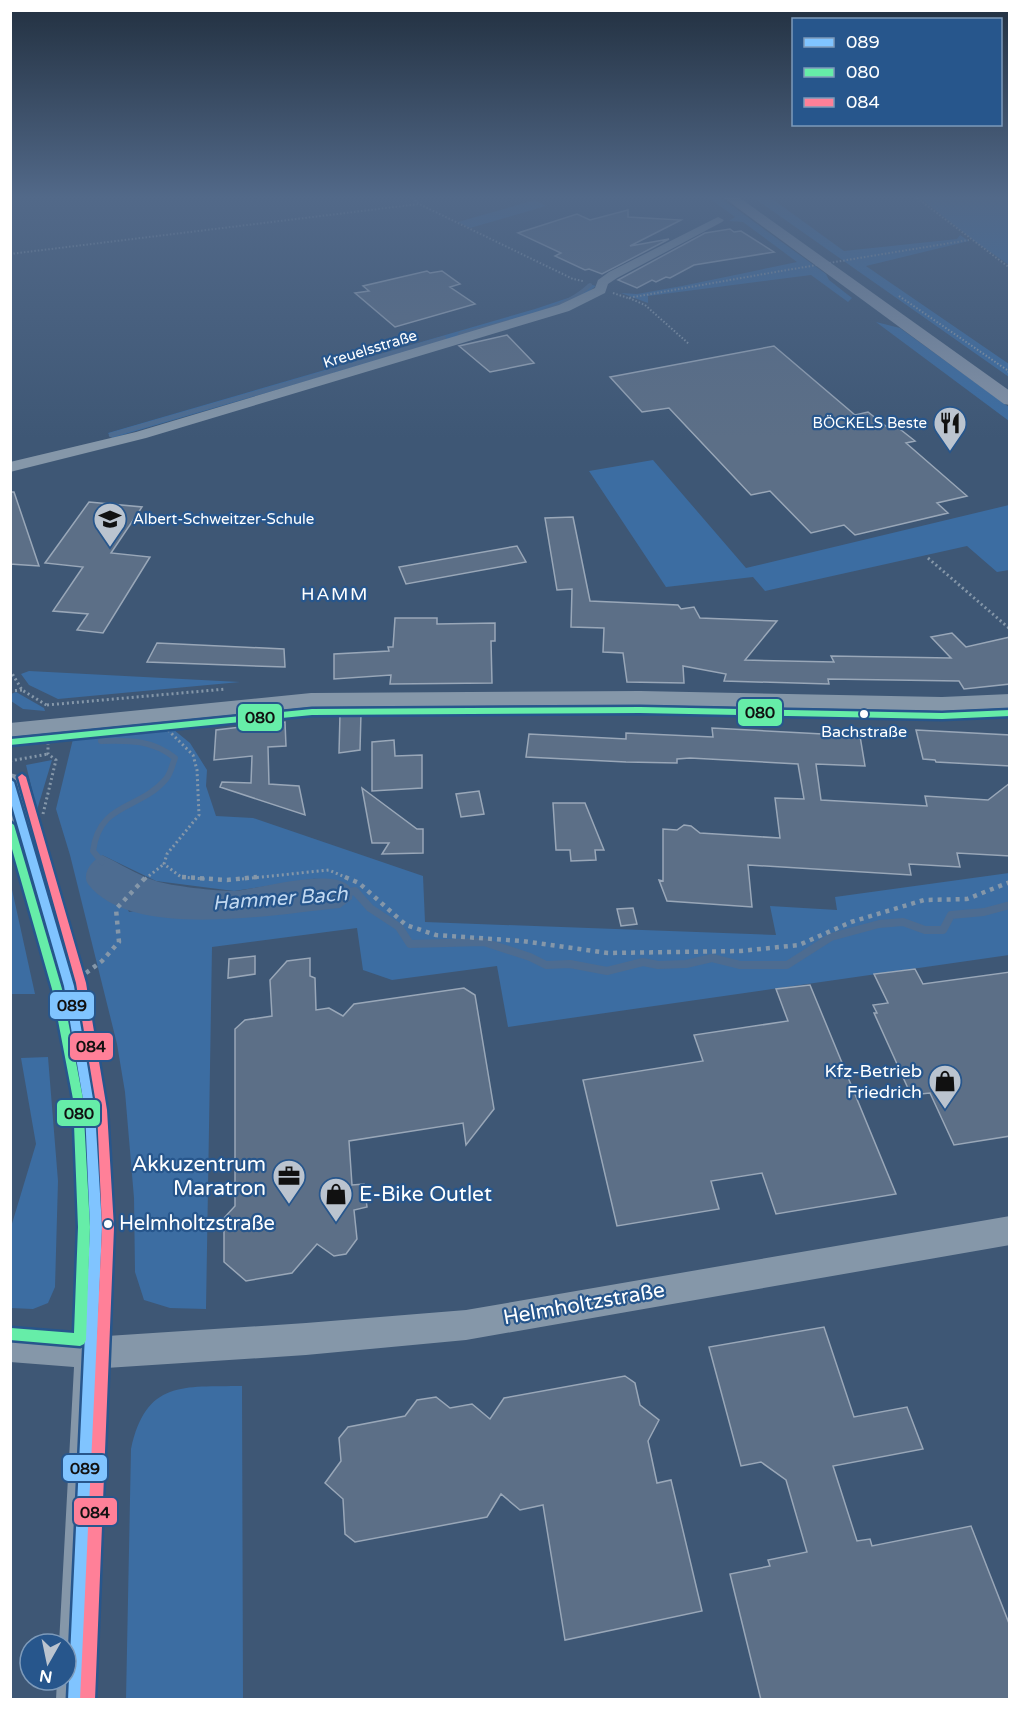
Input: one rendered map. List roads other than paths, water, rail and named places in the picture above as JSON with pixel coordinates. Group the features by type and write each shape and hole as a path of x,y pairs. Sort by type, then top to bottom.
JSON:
{"main road":[{"path":"841,278 1010,400"},
{"path":"862,278 1010,381"}],"street":[{"name":"Kreuelsstraße","path":"10,466 141,435 564,308 602,286 610,278"},
{"path":"10,730 311,700 640,698 942,704 1010,701"},
{"path":"10,780 69,986 90,1098 95,1181 92,1353 75,1700"},
{"name":"Helmholtzstraße","path":"10,1346 92,1353 306,1339 466,1325 1010,1230"}],"water":[{"path":"102,855 142,876 172,885 233,891 323,878 339,880 350,887 352,899 340,908 243,918 206,920 137,913 109,902 88,884 87,871 92,863"}],"waterway":[{"path":"460,334 546,310 563,303 590,285"},
{"path":"327,372 444,338"},
{"path":"111,435 332,371"},
{"name":"Hammer Bach","path":"101,741 131,741 149,744 175,758 168,777 155,789 122,808 104,823 97,835 93,851 102,862"},
{"name":"Hammer Bach","path":"343,893 355,891 370,908 399,927 410,944 484,942 530,957 546,965 570,964 607,971 643,962 658,965 686,964 712,958 740,965 787,965 831,937 879,924 903,922 925,930 943,930 951,915 984,912 1010,905"}],"place":[{"name":"BÖCKELS Beste","path":"950,452"},
{"name":"Albert-Schweitzer-Schule","path":"110,548"},
{"name":"Bachstraße","path":"864,714"},
{"name":"Kfz-Betrieb Friedrich","path":"945,1110"},
{"name":"Akkuzentrum Maratron","path":"289,1205"},
{"name":"E-Bike Outlet","path":"336,1223"},
{"name":"Helmholtzstraße","path":"108,1224"}],"district":[{"name":"HAMM","path":"335,594"}]}
